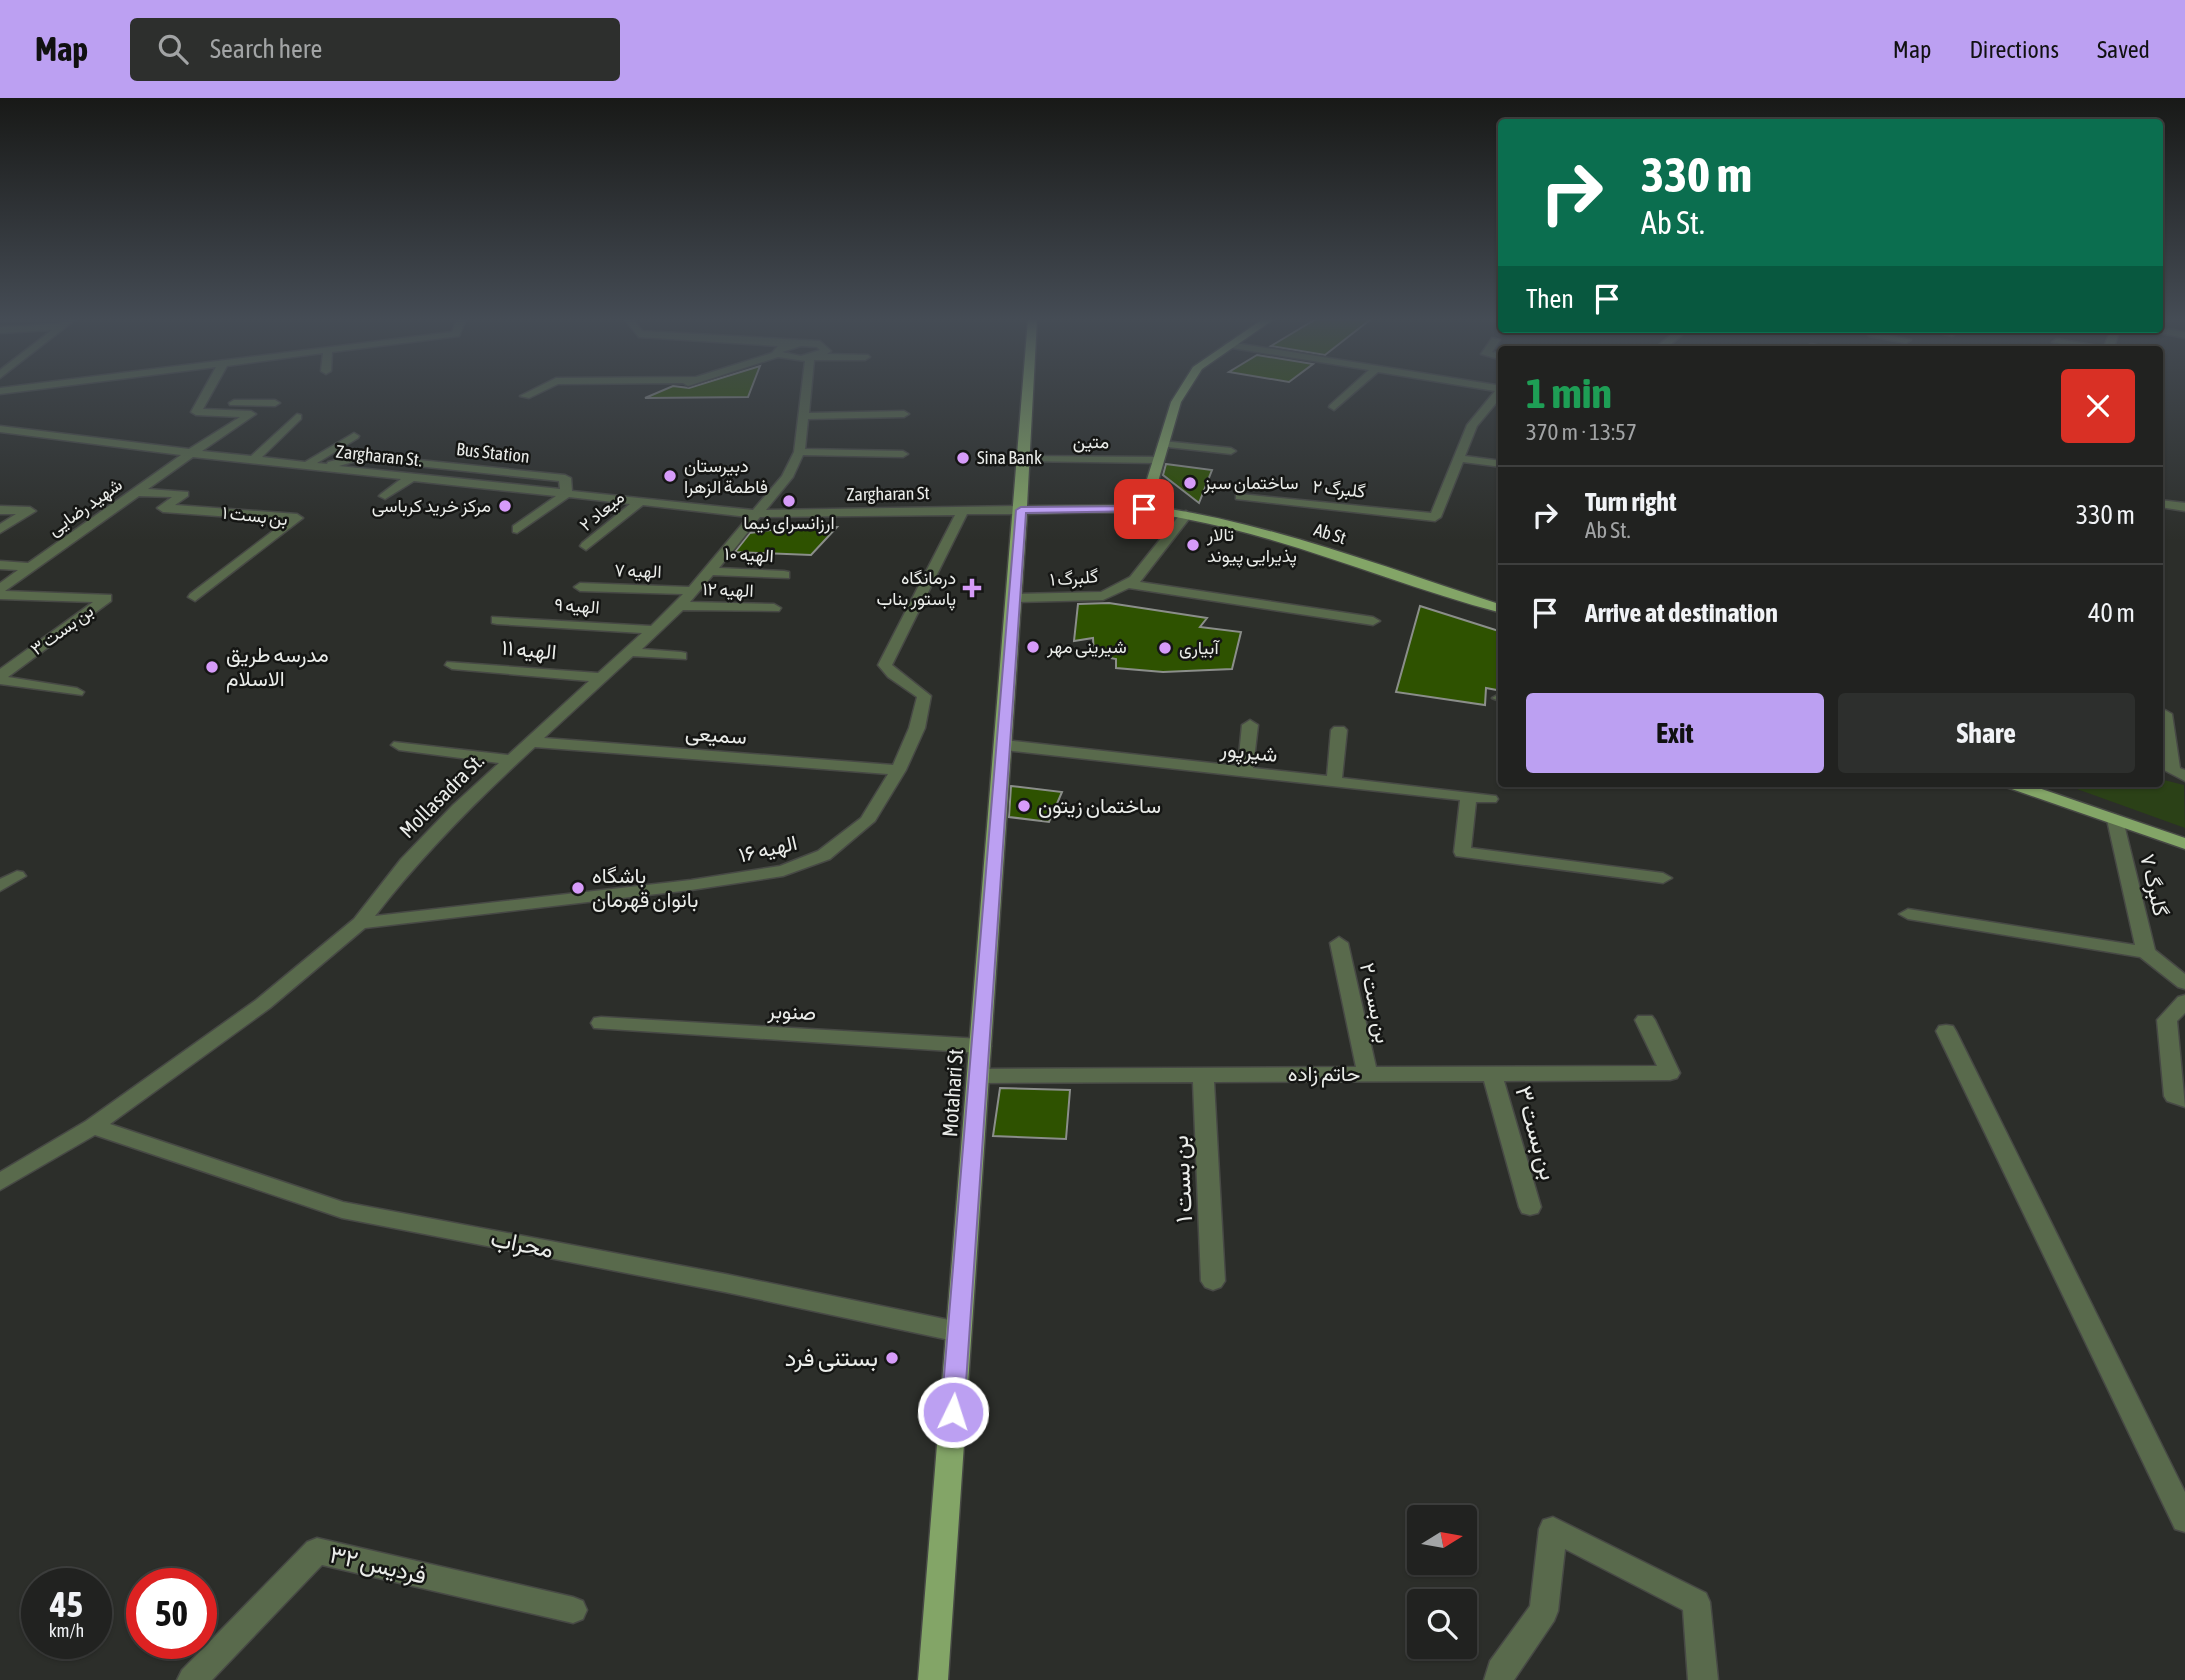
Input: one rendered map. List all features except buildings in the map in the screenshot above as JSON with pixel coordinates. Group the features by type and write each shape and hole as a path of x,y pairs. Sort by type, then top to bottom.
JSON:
{"main road":[{"name":"Motahari St","path":"933,1680 1028,393"},
{"path":"1144,509 1156,460 1183,393"},
{"name":"Ab St","path":"1021,510 1144,509 1186,515 1268,536 1498,608"},
{"path":"2021,787 2185,844"}],"street":[{"path":"207,393 196,412 221,413 235,402 275,403"},
{"path":"525,396 532,393"},
{"name":"Mollasadra St.","path":"0,1182 93,1126 263,1004 360,923 407,863 459,808 632,652 712,571 787,477 799,452 807,393"},
{"path":"1334,407 1350,393"},
{"path":"1498,393 1472,425 1458,458 1498,463"},
{"name":"شهید رضایی","path":"0,589 191,453 251,414 221,413"},
{"path":"805,416 904,414"},
{"path":"254,460 297,417"},
{"name":"Zargharan St.","path":"0,429 191,453 755,514"},
{"path":"0,442 18,431"},
{"path":"314,466 354,436"},
{"path":"1163,444 1231,451"},
{"path":"799,452 903,454"},
{"name":"Bus Station","path":"314,466 360,457 565,478 566,494"},
{"name":"گلبرگ ۲","path":"1240,497 1435,517 1458,458"},
{"name":"متین","path":"1024,459 1156,460"},
{"path":"385,496 412,477"},
{"name":"بن بست ۱","path":"136,492 184,494 163,508 297,518 195,597"},
{"path":"517,529 566,494"},
{"name":"میعاد ۲","path":"586,547 640,502"},
{"path":"2163,504 2185,507"},
{"path":"0,510 30,511 0,529"},
{"name":"Zargharan St","path":"755,514 960,516 1021,510"},
{"name":"گلبرگ ۱","path":"1014,598 1103,596 1135,580 1186,515"},
{"name":"الهیه ۱۶","path":"360,923 691,885 783,871 824,855 867,821 898,770 917,729 924,696 917,688 888,671 885,665 960,516"},
{"path":"0,565 31,567"},
{"name":"الهیه ۱۰","path":"712,571 784,575"},
{"path":"1127,584 1373,621"},
{"name":"الهیه ۷","path":"580,587 695,591"},
{"name":"بن بست ۳","path":"0,595 106,598 0,678"},
{"name":"الهیه ۱۲","path":"680,606 774,608"},
{"name":"الهیه ۹","path":"497,620 655,630"},
{"path":"632,652 681,656"},
{"name":"الهیه ۱۱","path":"452,665 603,678"},
{"path":"0,678 77,692"},
{"path":"2165,713 2172,770 2185,776"},
{"path":"1245,772 1250,725"},
{"path":"1335,782 1339,730"},
{"name":"سمیعی","path":"531,742 898,770"},
{"path":"399,745 511,760"},
{"name":"شیرپور","path":"1004,746 1490,799"},
{"path":"1468,797 1462,852 1663,878"},
{"name":"گلبرگ ۷","path":"2115,820 2146,952"},
{"path":"0,886 16,876"},
{"path":"1908,914 2146,952 2185,983"},
{"name":"بن بست ۲","path":"1339,943 1367,1074"},
{"path":"2185,1001 2167,1020 2174,1096 2185,1100"},
{"name":"حاتم زاده","path":"978,1076 1671,1073 1645,1020"},
{"name":"صنوبر","path":"601,1023 981,1046"},
{"path":"1946,1031 2185,1520"},
{"name":"بن بست ۳","path":"1492,1073 1530,1207"},
{"name":"بن بست ۱","path":"1203,1075 1213,1281"},
{"name":"محراب","path":"93,1126 342,1210 725,1283 959,1332"},
{"path":"1499,1680 1500,1671 1544,1611 1553,1529 1696,1602 1703,1680"},
{"name":"فردیس ۳۲","path":"192,1680 317,1550 573,1610"}],"green space":[{"path":"2163,780 2184,785 2185,828 2071,787 2163,787"}],"place":[{"name":"Sina Bank","path":"963,458"},
{"name":"دبیرستان فاطمة الزهرا","path":"670,476"},
{"name":"ساختمان سبز","path":"1190,483"},
{"name":"ارزانسرای نیما","path":"789,501"},
{"name":"مرکز خرید کرباسی","path":"505,506"},
{"name":"تالار پذیرایی پیوند","path":"1193,545"},
{"name":"درمانگاه پاستور بناب","path":"972,588"},
{"name":"شیرینی مهر","path":"1033,647"},
{"name":"آبیاری","path":"1165,648"},
{"name":"مدرسه طریق الاسلام","path":"212,667"},
{"name":"ساختمان زیتون","path":"1024,806"},
{"name":"باشگاه بانوان قهرمان","path":"578,888"},
{"name":"بستنی فرد","path":"892,1358"}],"route":[{"path":"953,1412 1021,510 1144,509"}]}
